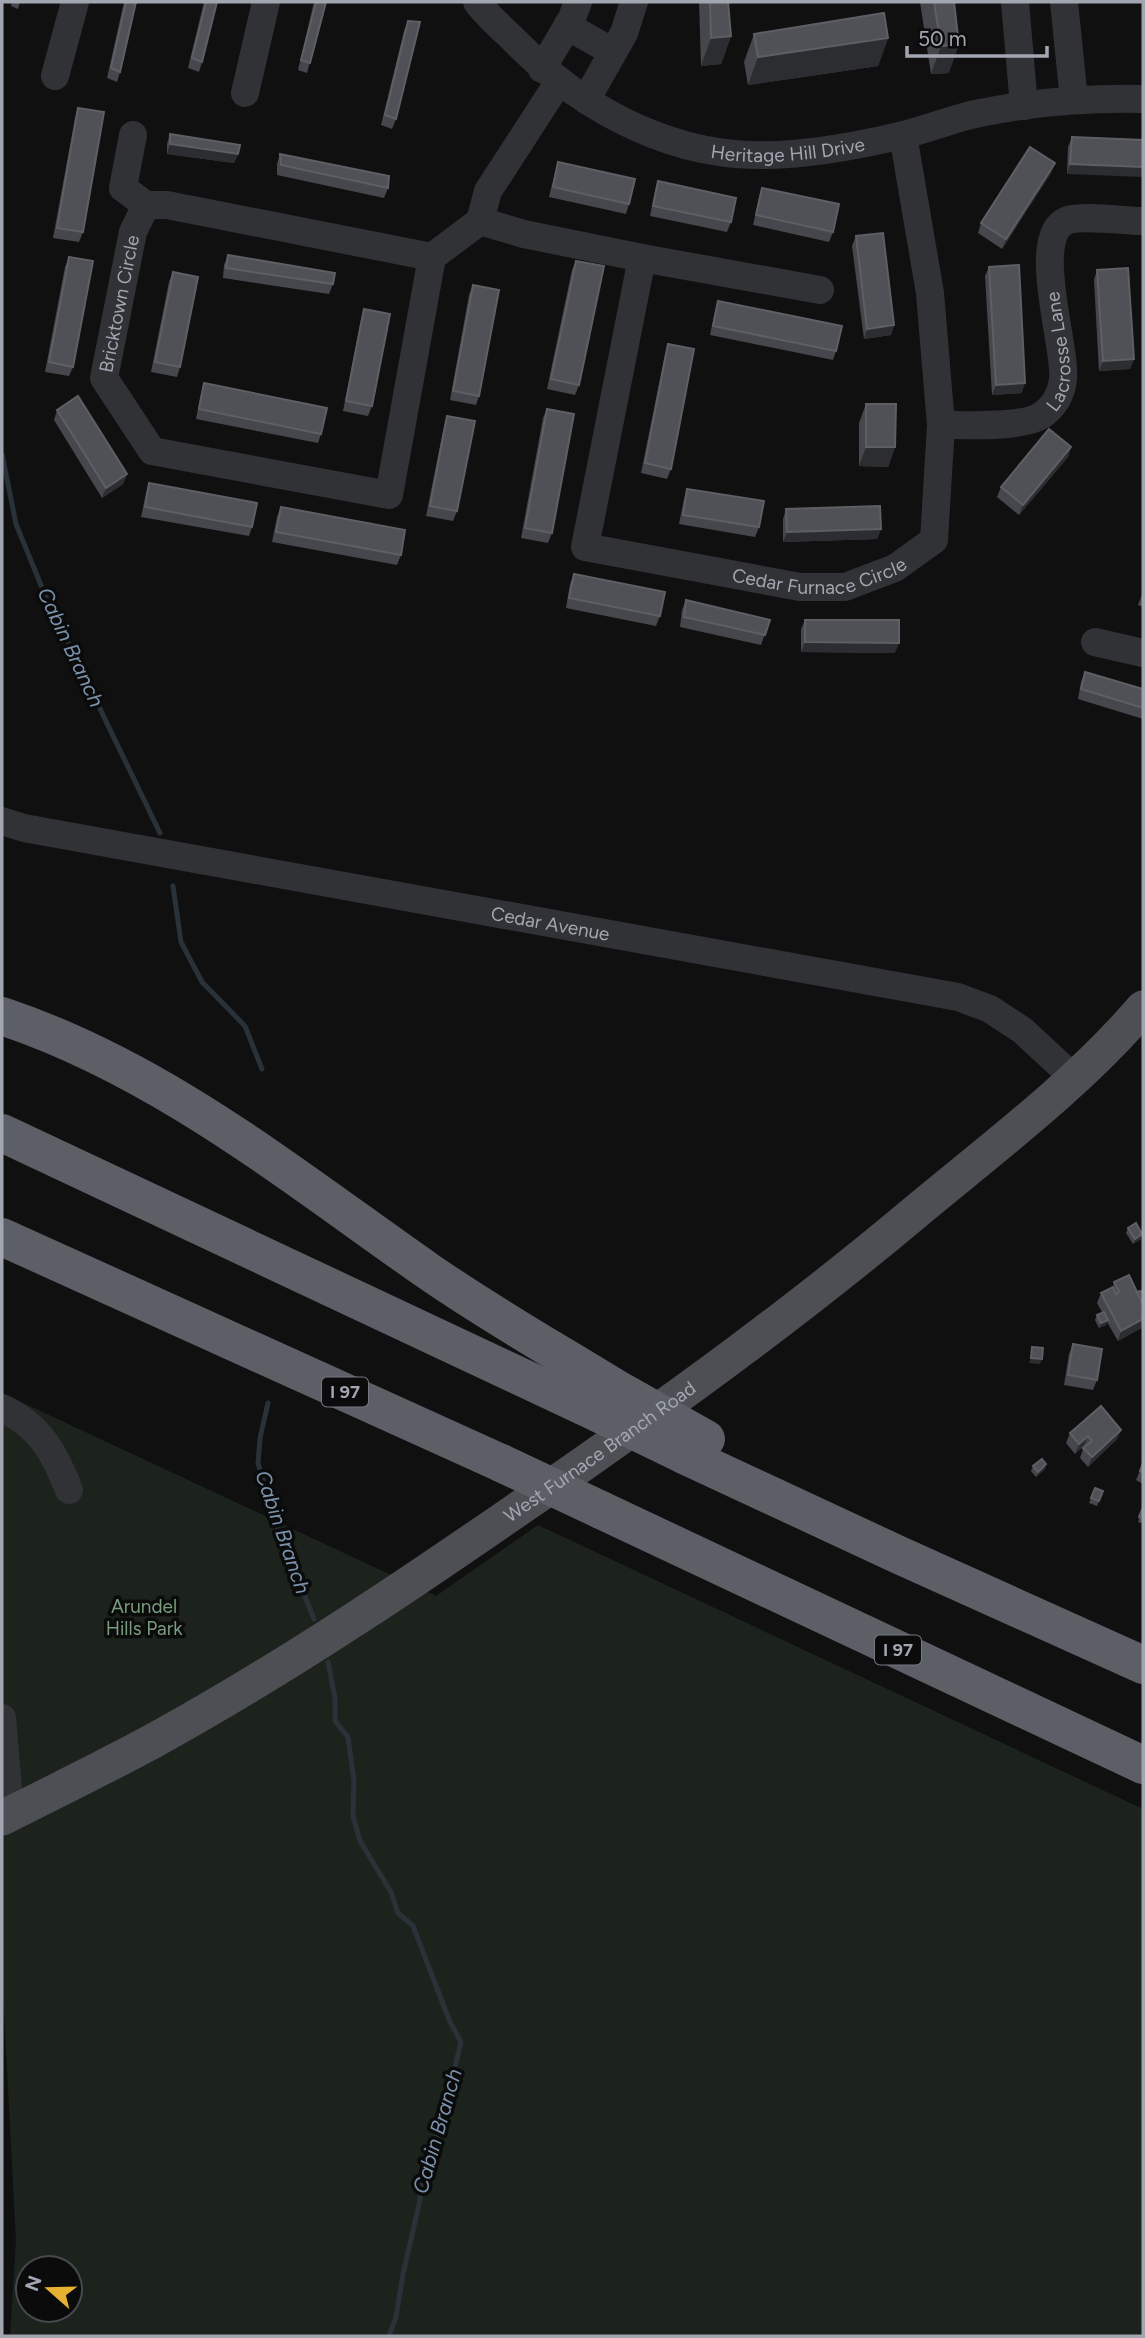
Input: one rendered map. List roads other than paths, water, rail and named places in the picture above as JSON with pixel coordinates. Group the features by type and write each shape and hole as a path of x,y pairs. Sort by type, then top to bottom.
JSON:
{"highway":[{"path":"2,1016 95,1053 173,1095 432,1273 597,1396"},
{"path":"2,1133 597,1396 899,1555 1143,1665"},
{"path":"2,1221 250,1348"},
{"path":"2,1237 250,1348"},
{"name":"I 97","path":"250,1348 1143,1765"},
{"path":"695,1447 767,1472 922,1544 1143,1654"}],"main road":[{"name":"West Furnace Branch Road","path":"6,1816 152,1741 264,1676 390,1597 707,1377 848,1270 1074,1078 1120,1035 1143,1008"}],"street":[{"path":"55,76 75,2"},
{"path":"244,93 267,2"},
{"name":"Heritage Hill Drive","path":"477,2 550,76 610,115 668,139 719,152 764,155 813,151 903,135 978,113 1074,100 1143,99"},
{"path":"586,100 624,33 634,2"},
{"path":"1014,2 1024,106"},
{"path":"1064,2 1074,100"},
{"path":"133,135 123,188 146,205 167,205 432,257 481,221 488,191 550,76 573,14 612,52"},
{"name":"Cedar Furnace Circle","path":"642,258 585,547 800,587 845,587 895,568 934,540 941,425 930,293 903,135"},
{"name":"Bricktown Circle","path":"146,205 133,232 104,378 152,451 389,495 432,257"},
{"name":"Lacrosse Lane","path":"941,425 1016,423 1041,416 1059,398 1064,378 1050,273 1051,245 1057,229 1065,220 1079,218 1143,221"},
{"path":"481,221 524,234 820,290"},
{"path":"1095,642 1143,653"},
{"name":"Cedar Avenue","path":"2,821 38,831 958,997 990,1009 1022,1030 1074,1078"},
{"path":"2,1408 19,1416 40,1436 56,1457 69,1490"},
{"path":"2,1718 6,1816"}],"waterway":[{"name":"Cabin Branch","path":"2,454 16,524 45,595 160,833"},
{"name":"Cabin Branch","path":"173,886 181,942 202,982 245,1026 262,1069"},
{"name":"Cabin Branch","path":"268,1403 260,1438 258,1463 279,1533 314,1619"},
{"name":"Cabin Branch","path":"328,1662 335,1698 335,1721 348,1737 354,1781 353,1816 360,1841 391,1892 398,1913 413,1926 450,2022 461,2042 441,2125 422,2174 420,2200 396,2317 389,2336"}],"park label":[{"name":"Arundel Hills Park","path":"144,1617"}]}
